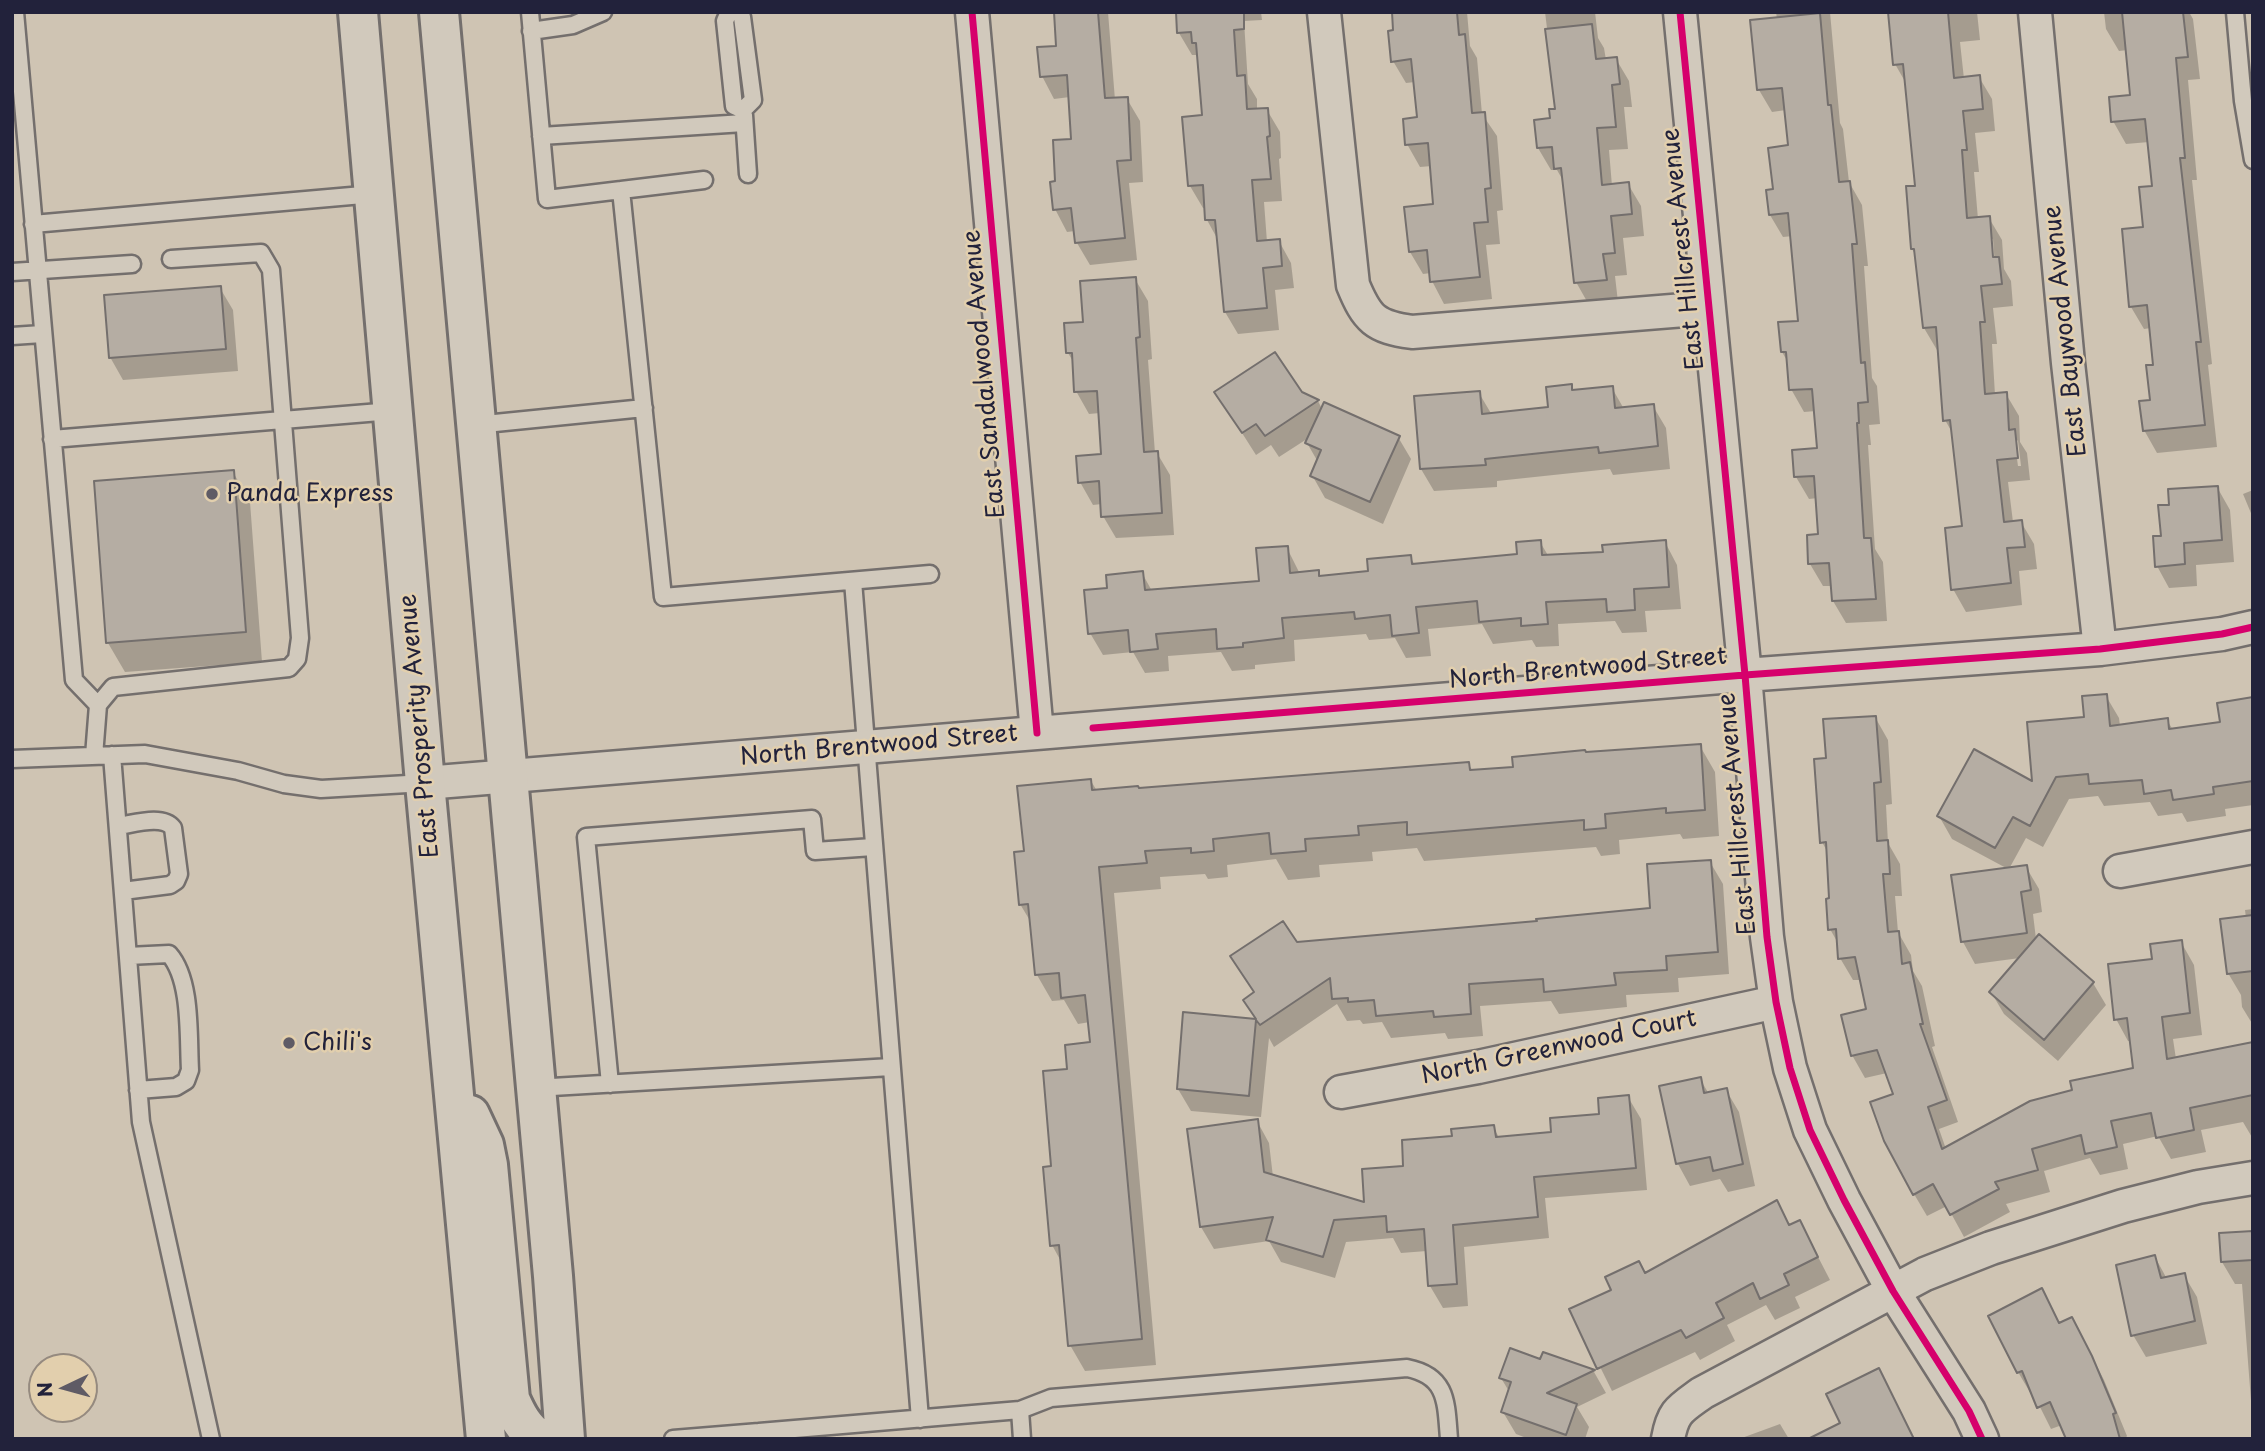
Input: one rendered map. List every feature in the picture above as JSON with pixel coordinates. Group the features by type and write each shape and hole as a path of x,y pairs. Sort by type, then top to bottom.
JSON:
{"main road":[{"name":"East Prosperity Avenue","path":"358,12 425,783 486,1439"},
{"path":"436,20 475,425 565,1439"},
{"path":"453,1086 477,1126 488,1165 510,1399 522,1422 530,1433 539,1439"}],"street":[{"name":"East Sandalwood Avenue","path":"972,12 1037,733"},
{"path":"1324,12 1353,285 1360,303 1373,320 1393,329 1412,332 1709,308"},
{"name":"East Hillcrest Avenue","path":"1680,12 1776,1002 1790,1068 1810,1130 1893,1291 1969,1411 1982,1439"},
{"name":"East Baywood Avenue","path":"2035,12 2068,363 2100,649"},
{"name":"North Brentwood Street","path":"425,783 1745,675 2100,649 2222,634 2253,626"},
{"path":"2120,871 2253,847"},
{"name":"North Greenwood Court","path":"1341,1092 1478,1067 1776,1002"},
{"path":"1669,1429 1685,1405 1702,1393 1925,1274 2052,1227 2135,1202 2197,1187 2253,1178"}],"lane":[{"path":"15,12 20,173 33,224 74,680 98,705"},
{"path":"530,12 547,199 704,180"},
{"path":"531,31 573,25 603,12"},
{"path":"729,12 725,21 734,106 744,116"},
{"path":"738,12 742,17 753,100 744,116 748,174"},
{"path":"2235,12 2243,101 2253,160"},
{"path":"541,136 744,116"},
{"path":"621,190 663,597 930,574"},
{"path":"33,224 374,194"},
{"path":"94,756 98,705 113,687 289,668 297,659 300,638 271,270 261,253 171,258"},
{"path":"12,272 132,264"},
{"path":"12,336 42,334"},
{"path":"475,425 644,408"},
{"path":"52,439 392,411"},
{"path":"853,581 864,747 920,1419"},
{"path":"12,759 145,754 238,771 284,785 321,789 425,783"},
{"path":"112,755 144,1139 211,1439"},
{"path":"610,1084 586,837 812,819 815,851 873,847"},
{"path":"118,827 162,821 171,824 179,874 176,881 170,885 123,891"},
{"path":"128,956 169,954 177,964 183,979 191,1070 186,1081 176,1087 138,1090"},
{"path":"535,1088 891,1067"},
{"path":"673,1439 759,1435 1020,1410 1051,1398 1407,1368 1434,1378 1446,1402 1449,1439"},
{"path":"1020,1410 1022,1439"}],"building":[{"path":"1054,12 1098,12 1105,98 1128,97 1131,160 1117,161 1125,238 1075,243 1071,208 1053,210 1050,182 1055,181 1053,140 1071,139 1067,75 1040,77 1037,47 1056,46"},
{"path":"1176,12 1244,12 1244,29 1234,30 1237,76 1245,75 1247,109 1268,108 1270,136 1267,137 1271,179 1252,180 1257,241 1280,239 1282,266 1263,268 1267,308 1224,312 1215,220 1205,220 1203,185 1188,186 1182,117 1202,115 1196,43 1192,43 1191,32 1177,33"},
{"path":"1392,12 1457,12 1459,35 1465,34 1472,113 1485,112 1491,188 1485,189 1488,222 1474,223 1480,277 1430,282 1427,250 1409,252 1404,207 1433,204 1428,143 1405,145 1403,119 1417,117 1411,59 1391,62 1388,31 1393,30"},
{"path":"1888,12 1948,12 1954,78 1980,75 1983,109 1963,111 1967,150 1962,150 1967,218 1990,216 1993,257 1999,257 2002,284 1981,286 1985,322 1980,322 1985,394 2007,392 2009,430 2015,429 2018,458 1997,460 2004,522 2022,520 2025,547 2007,548 2011,583 1951,590 1945,528 1962,526 1950,420 1943,421 1936,327 1923,328 1914,249 1911,249 1906,186 1915,186 1903,64 1893,65"},
{"path":"2122,12 2183,12 2188,57 2176,58 2185,158 2180,158 2201,342 2196,342 2205,425 2143,431 2139,401 2150,400 2146,365 2153,365 2147,305 2129,307 2122,229 2143,227 2139,187 2152,186 2145,119 2111,122 2109,97 2130,95"},
{"path":"1820,13 1828,105 1831,105 1839,182 1850,181 1857,244 1852,244 1861,363 1865,362 1868,402 1858,403 1857,423 1864,538 1871,538 1876,599 1832,601 1829,563 1808,564 1807,535 1818,534 1814,476 1794,477 1792,450 1817,448 1812,389 1789,390 1786,352 1781,352 1778,322 1798,321 1788,213 1769,215 1766,190 1773,189 1768,148 1788,145 1782,88 1757,90 1750,20"},
{"path":"1592,24 1596,59 1617,57 1620,84 1612,85 1616,127 1597,128 1602,185 1629,182 1632,214 1611,216 1615,253 1603,254 1607,280 1574,283 1561,168 1554,169 1552,147 1537,148 1534,120 1550,118 1549,109 1555,109 1545,29"},
{"path":"1136,277 1140,337 1136,338 1144,452 1158,451 1162,513 1101,517 1099,481 1078,483 1076,456 1101,454 1097,391 1074,392 1072,353 1066,353 1064,323 1083,322 1080,281"},
{"path":"221,286 226,349 109,358 104,295"},
{"path":"1275,352 1302,392 1319,400 1265,436 1256,424 1242,433 1214,392"},
{"path":"1572,384 1572,390 1613,386 1615,408 1654,404 1658,446 1599,453 1598,447 1485,459 1486,465 1420,469 1414,396 1480,391 1482,414 1548,407 1546,387"},
{"path":"1324,402 1400,436 1370,502 1310,476 1321,450 1305,443"},
{"path":"234,470 246,632 106,643 94,481"},
{"path":"2218,486 2222,540 2184,543 2185,564 2155,567 2153,536 2161,536 2158,505 2169,505 2168,489"},
{"path":"1541,540 1542,555 1603,552 1602,545 1666,540 1669,587 1634,589 1635,610 1607,612 1606,599 1546,602 1548,624 1521,626 1521,618 1479,622 1477,601 1416,607 1419,633 1392,636 1390,615 1355,619 1354,612 1282,618 1284,638 1243,643 1243,647 1217,649 1216,629 1156,634 1158,649 1130,652 1128,630 1088,634 1084,590 1107,588 1106,575 1143,571 1145,590 1259,581 1256,548 1288,546 1290,573 1319,570 1319,576 1368,571 1367,559 1411,555 1412,564 1517,554 1516,542"},
{"path":"2107,694 2110,726 2168,718 2169,729 2220,722 2217,703 2253,697 2253,781 2213,787 2214,794 2173,800 2171,790 2144,794 2142,780 2089,784 2088,774 2056,777 2030,826 2013,817 1995,848 1937,816 1974,749 2032,781 2027,722 2084,717 2082,696"},
{"path":"1876,716 1881,782 1874,783 1877,841 1888,840 1890,874 1883,874 1888,932 1899,931 1902,964 1910,962 1923,1024 1920,1024 1947,1100 1928,1107 1942,1149 2030,1101 2072,1090 2070,1081 2133,1068 2127,1018 2114,1020 2108,964 2152,959 2150,944 2182,940 2190,1013 2162,1017 2167,1059 2253,1042 2253,1095 2190,1108 2194,1130 2156,1138 2151,1113 2111,1121 2117,1147 2085,1154 2081,1135 2032,1149 2038,1170 1995,1182 1999,1189 1950,1215 1933,1184 1913,1195 1884,1141 1870,1102 1893,1094 1877,1050 1851,1056 1841,1015 1866,1009 1855,957 1838,959 1836,929 1828,930 1826,842 1820,843 1814,759 1826,758 1823,719"},
{"path":"1701,744 1705,810 1666,813 1666,808 1605,814 1606,828 1584,830 1584,820 1407,835 1407,822 1358,826 1359,835 1305,839 1306,851 1271,854 1269,833 1213,839 1214,851 1191,853 1191,848 1145,851 1147,863 1099,867 1142,1339 1068,1346 1059,1245 1050,1246 1043,1167 1051,1166 1043,1071 1067,1069 1065,1045 1090,1042 1085,995 1061,998 1059,973 1035,975 1028,904 1019,905 1014,852 1024,851 1017,786 1091,779 1092,790 1139,788 1469,762 1470,770 1513,767 1512,757"},
{"path":"1711,860 1718,952 1666,956 1667,970 1614,973 1616,985 1544,992 1543,979 1469,984 1471,1014 1434,1017 1433,1011 1376,1016 1374,1000 1348,1002 1348,998 1332,999 1330,978 1260,1025 1256,1020 1249,1096 1177,1089 1183,1012 1256,1019 1243,1000 1254,992 1230,956 1283,921 1297,942 1537,921 1536,919 1650,908 1647,864"},
{"path":"2027,865 2031,890 2021,892 2027,933 1961,942 1951,875"},
{"path":"2253,915 2253,971 2227,974 2220,919"},
{"path":"2039,934 2094,982 2044,1040 1989,992"},
{"path":"1701,1077 1704,1093 1727,1088 1743,1164 1713,1171 1710,1157 1676,1164 1659,1086"},
{"path":"1629,1095 1636,1168 1534,1177 1538,1217 1453,1225 1457,1284 1428,1286 1424,1229 1387,1232 1386,1216 1334,1220 1323,1257 1266,1240 1273,1217 1200,1227 1187,1129 1258,1119 1264,1172 1364,1202 1362,1169 1403,1166 1402,1140 1452,1136 1451,1129 1494,1125 1496,1137 1551,1132 1550,1118 1599,1114 1598,1098"},
{"path":"1777,1200 1789,1225 1800,1220 1818,1257 1784,1274 1789,1285 1760,1299 1753,1283 1716,1303 1724,1318 1686,1338 1681,1330 1597,1369 1569,1309 1611,1290 1605,1277 1639,1261 1645,1273"},
{"path":"2253,1231 2253,1260 2221,1262 2219,1233"},
{"path":"2155,1255 2161,1278 2185,1273 2195,1321 2131,1336 2116,1265"},
{"path":"2042,1288 2059,1323 2072,1317 2116,1413 2113,1414 2120,1439 2066,1439 2050,1402 2037,1408 2022,1371 2017,1373 1988,1316"},
{"path":"1510,1348 1540,1359 1543,1352 1595,1370 1547,1393 1577,1404 1566,1435 1501,1412 1511,1382 1499,1378"},
{"path":"1879,1368 1914,1439 1808,1439 1840,1423 1826,1394"}],"cycle path":[{"path":"972,12 1037,733"},
{"path":"1680,12 1745,675 1767,937 1776,1002 1790,1068 1810,1130 1893,1291 1969,1411 1982,1439"},
{"path":"1093,728 2100,649 2222,634 2253,627"}],"place":[{"name":"Panda Express","path":"212,494"},
{"name":"Chili's","path":"289,1043"}]}
